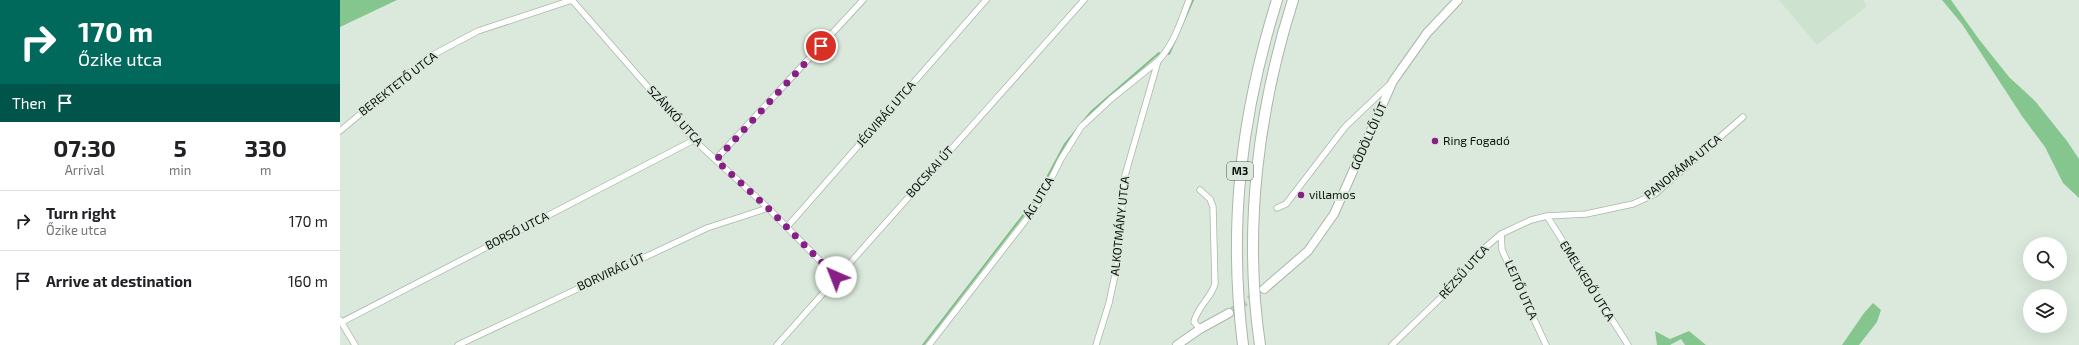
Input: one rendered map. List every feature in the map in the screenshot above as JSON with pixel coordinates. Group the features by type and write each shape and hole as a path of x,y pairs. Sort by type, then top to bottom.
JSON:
{"highway":[{"name":"M3","path":"1243,345 1238,297 1236,242 1237,206 1242,149 1256,72 1277,0"},
{"name":"M3","path":"1260,345 1254,300 1253,268 1256,179 1264,118 1280,45 1293,0"}],"main road":[{"name":"GÖDÖLLŐI ÚT","path":"1264,289 1308,251 1334,214 1393,81 1427,33 1458,0"},
{"path":"1177,345 1200,328 1229,313"}],"street":[{"name":"BEREKTETŐ UTCA","path":"340,130 427,58 478,31 572,0"},
{"name":"SZÁNKÓ UTCA","path":"572,0 694,140 768,208 836,277"},
{"path":"716,160 863,0"},
{"name":"JÉGVIRÁG UTCA","path":"787,227 986,0"},
{"name":"BOCSKAI ÚT","path":"777,345 1084,0"},
{"path":"1158,61 1170,45 1189,0"},
{"name":"ÁG UTCA","path":"929,345 1039,203 1065,153 1081,127 1158,61"},
{"name":"ALKOTMÁNY UTCA","path":"1096,345 1111,298 1118,261 1124,179 1158,61"},
{"path":"1277,208 1286,204 1346,127 1393,81"},
{"name":"PANORÁMA UTCA","path":"1547,216 1586,214 1633,204 1646,199 1655,194 1706,151 1743,117"},
{"name":"BORSÓ UTCA","path":"340,322 694,140"},
{"path":"1200,190 1210,199 1213,207 1215,284 1213,291 1196,316 1194,322 1200,328"},
{"name":"BORVIRÁG ÚT","path":"458,345 707,228 768,208"},
{"name":"RÉZSŰ UTCA","path":"1392,345 1454,285 1481,251 1501,234 1531,220 1547,216"},
{"name":"EMELKEDŐ UTCA","path":"1547,216 1628,345"},
{"name":"LEJTŐ UTCA","path":"1501,234 1502,250 1545,343"},
{"path":"340,322 355,345"},
{"path":"1538,345 1545,343"}],"shaded area":[{"path":"1779,0 1863,0 1867,6 1817,45"}],"green space":[{"path":"340,0 397,0 340,27"},
{"path":"1942,0 1951,0 1978,38 2009,77 2035,101 2067,141 2079,159 2079,198 2063,183 2045,147 2022,116 1962,24"},
{"path":"1873,303 1881,310 1877,322 1859,345 1842,345 1864,313"},
{"path":"1655,331 1670,339 1689,331 1706,345 1685,345 1681,339 1670,345 1657,345"}],"waterway":[{"path":"1169,54 1193,0"},
{"path":"1082,123 1092,111 1159,53"},
{"path":"923,345 1035,200 1065,144 1077,129"}],"tunnel":[{"path":"1229,313 1259,293"}],"place":[{"name":"Ring Fogadó","path":"1435,141"},
{"name":"villamos","path":"1301,195"}],"route":[{"path":"821,46 716,160 768,208 836,277"}]}
